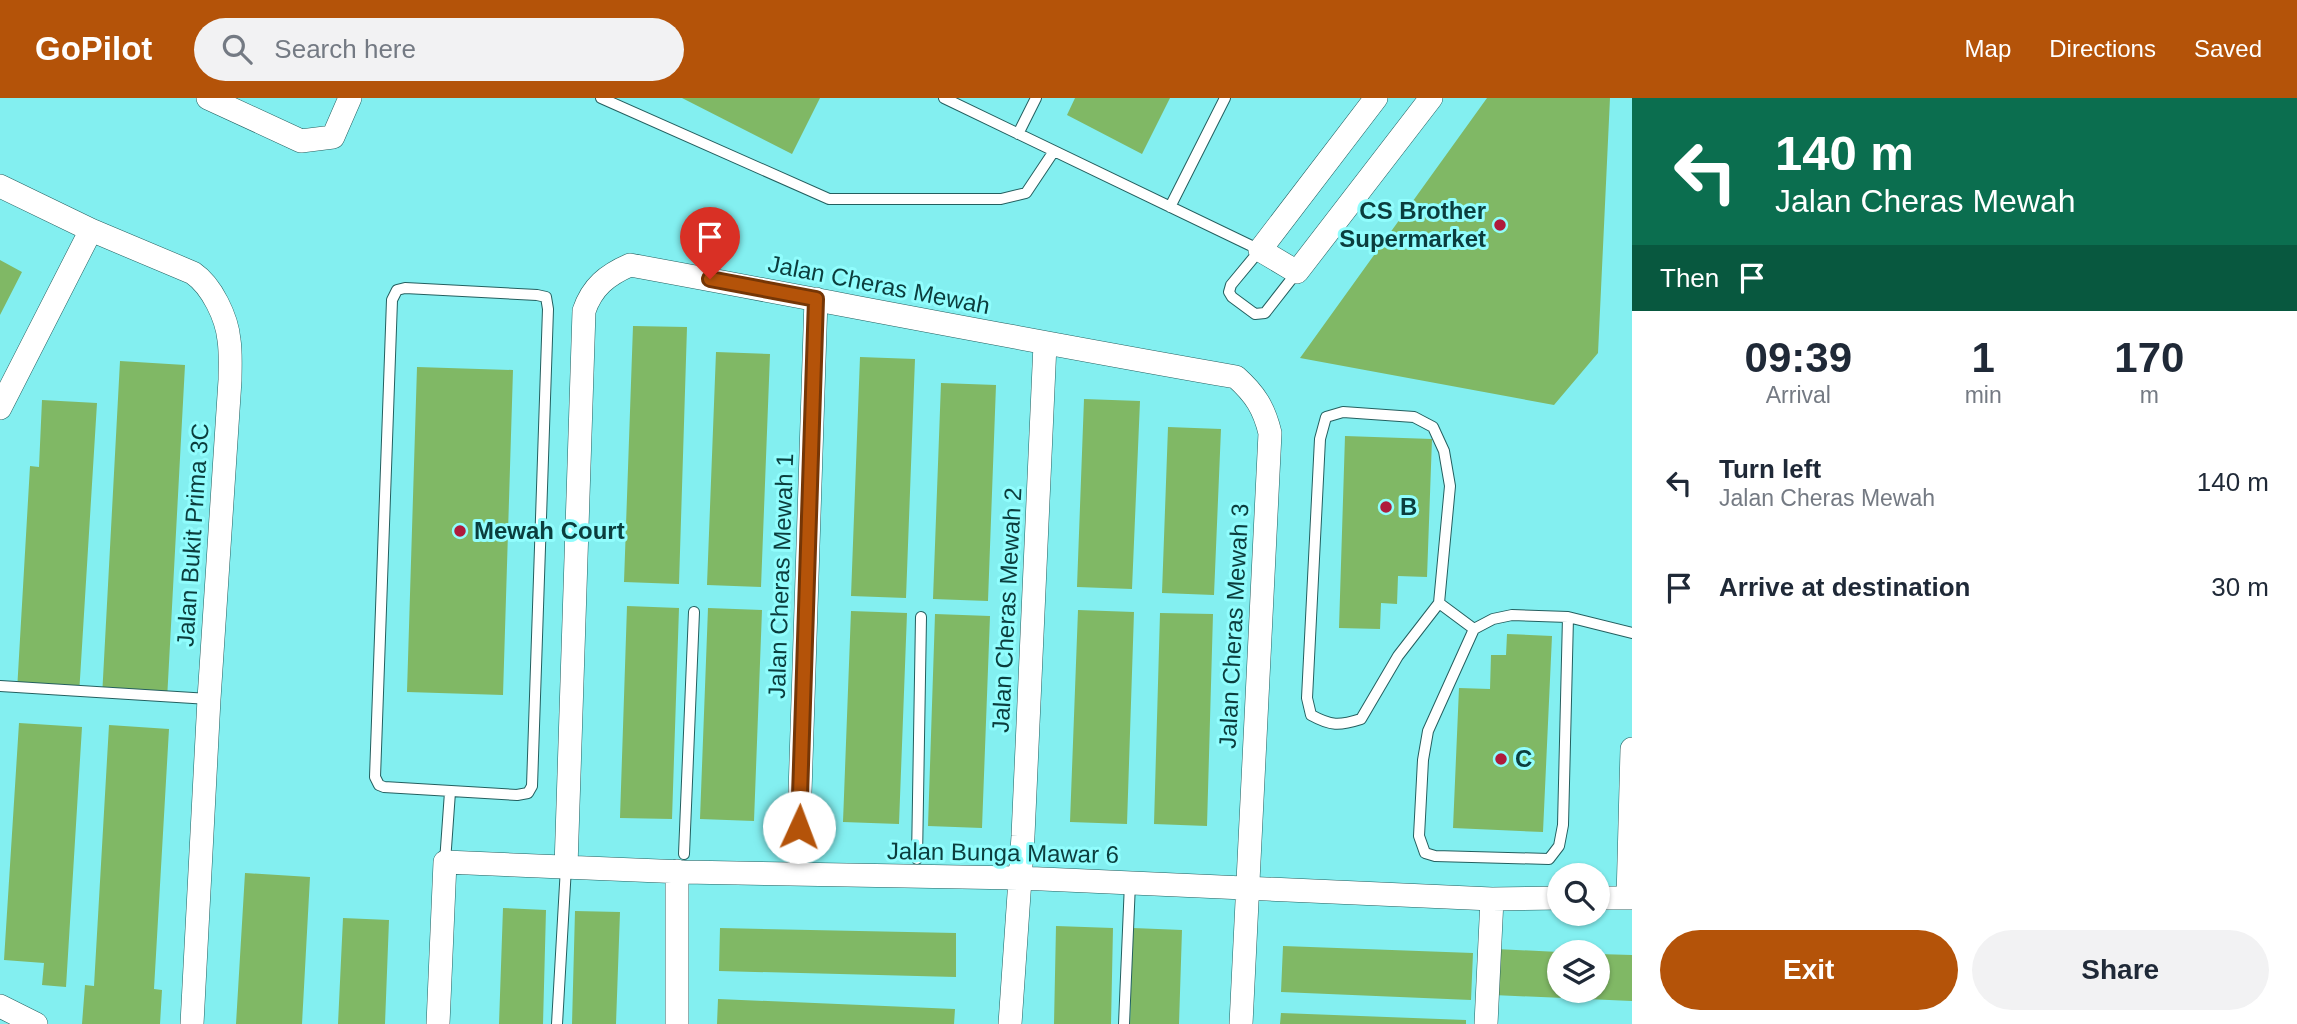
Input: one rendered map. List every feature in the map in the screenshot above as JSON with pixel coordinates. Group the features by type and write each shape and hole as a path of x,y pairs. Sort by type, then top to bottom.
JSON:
{"street":[{"path":"208,98 301,141 333,137 351,98"},
{"path":"1376,98 1260,250 1297,272 1431,98"},
{"name":"Jalan Bukit Prima 3C","path":"0,186 204,280 220,310 229,338 230,380 209,699 192,1024"},
{"path":"0,408 91,230"},
{"name":"Jalan Cheras Mewah","path":"566,867 584,311 589,296 603,279 630,265 1045,344 1237,377"},
{"name":"Jalan Cheras Mewah 1","path":"798,855 816,299"},
{"name":"Jalan Cheras Mewah 2","path":"1010,1024 1020,878 1045,344"},
{"name":"Jalan Cheras Mewah 3","path":"1237,377 1255,394 1266,413 1270,433 1241,1024"},
{"path":"1610,898 1630,898 1632,749"},
{"path":"438,1024 445,862"},
{"name":"Jalan Bunga Mawar 6","path":"445,862 566,867 681,862 916,878 1020,878 1547,898"},
{"path":"677,1024 681,862"},
{"path":"1486,1024 1492,898"},
{"path":"0,1006 36,1024"}],"lane":[{"path":"601,98 830,199 1001,199 1027,192 1054,151"},
{"path":"1018,134 1035,98"},
{"path":"1170,207 1225,98"},
{"path":"951,100 1260,250 1231,285 1229,292 1255,314 1265,313 1297,272"},
{"path":"405,288 537,295 546,297 548,309 532,786 528,793 517,795 450,792 384,787 379,785 375,777 392,300 397,290 405,288"},
{"path":"1343,412 1414,418 1433,427 1444,452 1450,486 1439,603 1398,656 1361,719 1328,724 1311,715 1307,698 1320,439 1326,417 1343,412"},
{"path":"1439,603 1474,629"},
{"path":"681,862 694,612"},
{"path":"1568,617 1563,825 1559,846 1549,859 1435,856 1425,853 1419,836 1423,760 1428,731 1474,629 1493,619 1512,615 1568,617 1632,632"},
{"path":"916,859 921,617"},
{"path":"0,686 209,699"},
{"path":"445,862 450,792"},
{"path":"557,1024 566,867"},
{"path":"1124,1024 1130,883"}],"building":[{"path":"682,98 820,98 792,154"},
{"path":"1075,98 1170,98 1142,154 1067,115"},
{"name":"CS Brother Supermarket","path":"1487,98 1610,98 1598,353 1554,405 1300,358"},
{"path":"0,260 22,272 0,315"},
{"path":"633,326 687,327 679,584 624,582"},
{"path":"716,352 770,354 761,587 707,585"},
{"path":"860,357 915,359 906,598 851,596"},
{"path":"120,361 185,365 167,700 102,697"},
{"name":"Mewah Court","path":"417,367 513,370 503,695 407,692"},
{"path":"941,383 996,385 988,601 933,599"},
{"path":"1084,399 1140,401 1132,589 1077,587"},
{"path":"42,400 97,403 79,695 17,691 30,466 39,467"},
{"path":"1168,427 1221,429 1214,595 1162,593"},
{"name":"B","path":"1345,436 1432,439 1427,577 1398,576 1397,604 1381,603 1380,629 1339,628"},
{"path":"627,606 679,608 672,819 620,818"},
{"path":"708,608 762,610 754,821 700,819"},
{"path":"1078,610 1134,612 1127,824 1070,822"},
{"path":"851,611 907,613 899,824 843,822"},
{"path":"1160,613 1213,614 1207,826 1154,824"},
{"path":"935,614 990,616 982,828 928,826"},
{"name":"C","path":"1507,634 1552,636 1543,832 1453,828 1459,688 1490,689 1491,655 1506,655"},
{"path":"19,723 82,727 66,987 42,985 44,963 4,960"},
{"path":"109,725 169,729 154,989 162,990 160,1024 82,1024 85,985 94,986"},
{"path":"245,873 310,877 302,1024 236,1024"},
{"path":"503,908 546,910 543,1024 499,1024"},
{"path":"575,911 620,912 616,1024 572,1024"},
{"path":"343,918 389,920 385,1024 338,1024"},
{"path":"1056,926 1113,928 1111,1024 1054,1024"},
{"path":"720,928 956,933 956,977 719,971"},
{"path":"1133,928 1182,930 1179,1024 1130,1024"},
{"path":"1283,946 1473,953 1471,1000 1281,992"},
{"path":"1496,949 1547,951 1547,997 1493,995"},
{"path":"1610,954 1632,955 1632,1001 1610,1000"},
{"path":"718,999 955,1009 954,1024 717,1024"},
{"path":"1281,1013 1466,1020 1466,1024 1280,1024"}],"place":[{"name":"CS Brother Supermarket","path":"1500,225"},
{"name":"B","path":"1386,507"},
{"name":"Mewah Court","path":"460,531"},
{"name":"C","path":"1501,759"}],"route":[{"path":"710,279 816,299 799,827"}]}
